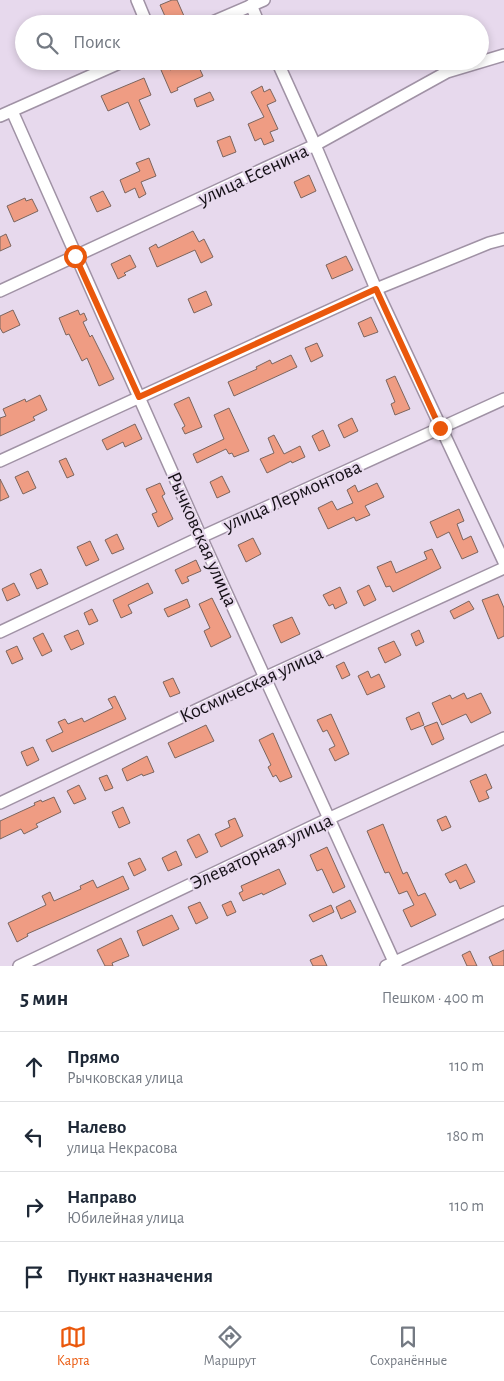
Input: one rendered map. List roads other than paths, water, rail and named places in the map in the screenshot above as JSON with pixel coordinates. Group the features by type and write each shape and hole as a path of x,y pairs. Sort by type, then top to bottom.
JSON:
{"street":[{"path":"137,0 143,15"},
{"path":"226,15 251,2 264,0"},
{"path":"251,2 256,15"},
{"name":"улица Есенина","path":"489,59 504,54"},
{"path":"0,116 104,70"},
{"path":"280,70 315,145 376,289 504,562"},
{"name":"улица Есенина","path":"0,291 315,145 453,70"},
{"name":"Рычковская улица","path":"12,111 201,537 330,818 392,965"},
{"path":"0,461 376,289 489,242 504,239"},
{"name":"улица Лермонтова","path":"0,632 201,537 504,399"},
{"name":"Космическая улица","path":"0,803 266,677 504,568"},
{"name":"Элеваторная улица","path":"20,966 330,818 504,738"},
{"path":"392,965 504,912"}]}
